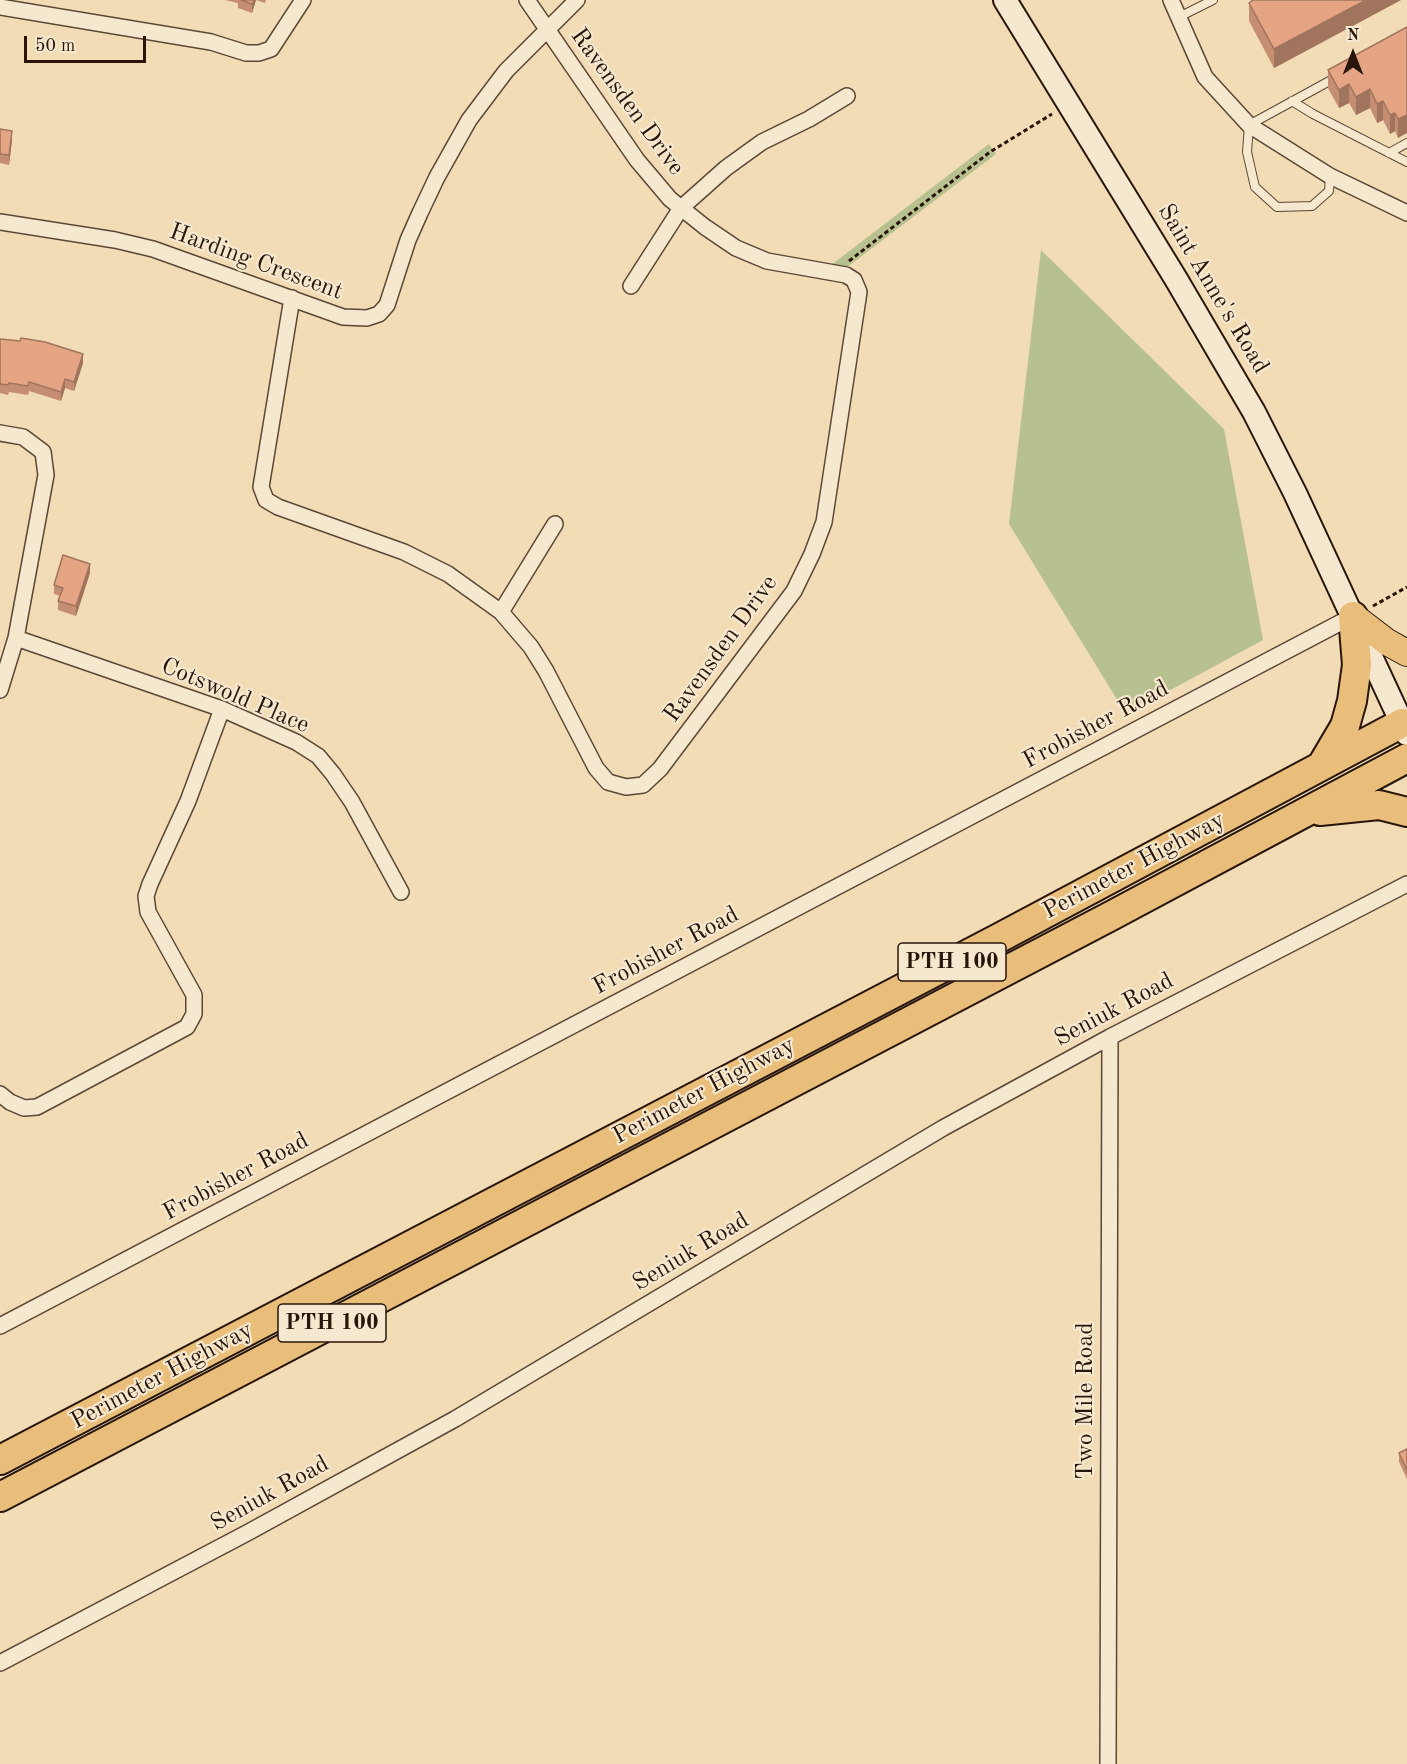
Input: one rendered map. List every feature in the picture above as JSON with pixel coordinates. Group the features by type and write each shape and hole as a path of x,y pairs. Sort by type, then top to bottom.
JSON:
{"highway":[{"path":"1353,616 1387,642 1407,653"},
{"path":"1321,767 1345,726 1352,701 1357,665 1353,616"},
{"name":"Perimeter Highway","path":"0,1460 1321,767 1405,726"},
{"name":"Perimeter Highway","path":"0,1497 1407,758"},
{"path":"1303,813 1379,806 1407,812"}],"main road":[{"name":"Saint Anne's Road","path":"1005,0 1246,397 1295,493 1405,726"}],"street":[{"path":"0,7 211,42 246,53 259,53 271,49 303,0"},
{"name":"Ravensden Drive","path":"292,298 261,488 266,500 278,507 404,552 448,574 501,612 531,647 546,671 596,768 608,782 626,787 643,785 660,769 794,591 816,543 824,522 859,292 854,280 846,275 767,261 736,248 670,200 637,160 527,0"},
{"path":"547,30 577,0"},
{"path":"1171,0 1206,77 1249,125 1330,176 1407,213"},
{"name":"Harding Crescent","path":"0,222 115,240 153,249 343,317 367,318 379,314 387,305 408,240 420,213 437,177 470,120 507,71 547,30"},
{"path":"631,286 681,208 726,168 762,142 809,119 847,96"},
{"path":"0,433 23,436 43,452 46,475 16,638 0,690"},
{"path":"501,612 555,524"},
{"name":"Frobisher Road","path":"0,1326 1353,616"},
{"name":"Cotswold Place","path":"16,638 222,709 296,742 318,756 352,802 401,892"},
{"path":"0,1094 10,1102 24,1108 37,1107 187,1027 194,1014 194,995 148,912 146,897 188,801 222,709"},
{"name":"Seniuk Road","path":"0,1663 247,1533 455,1419 943,1128 1110,1037 1407,884"},
{"name":"Two Mile Road","path":"1108,1764 1110,1037"}],"lane":[{"path":"1179,17 1213,0"},
{"path":"1330,176 1329,191 1312,206 1277,207 1255,187 1247,152 1249,125 1344,72"},
{"path":"1292,101 1407,162"},
{"path":"1389,153 1407,143"}],"path":[{"path":"834,274 990,152 1069,103"},
{"path":"1353,616 1407,587"}],"green space":[{"path":"989,144 996,154 838,274 822,272"},
{"path":"1041,250 1224,429 1263,640 1126,714 1009,524"}],"building":[{"path":"241,0 254,0 252,4"},
{"path":"1253,0 1366,0 1274,49 1249,3"},
{"path":"1407,27 1407,115 1398,119 1395,113 1390,115 1383,101 1377,104 1370,89 1356,97 1349,84 1339,90 1328,70"},
{"path":"0,129 12,131 9,155 0,154"},
{"path":"21,338 45,342 83,354 74,382 65,379 61,392 29,382 28,386 0,384 0,339 20,341"},
{"path":"63,555 90,564 76,606 58,601 63,588 54,585"},
{"path":"1407,1449 1407,1470 1399,1453"}]}
